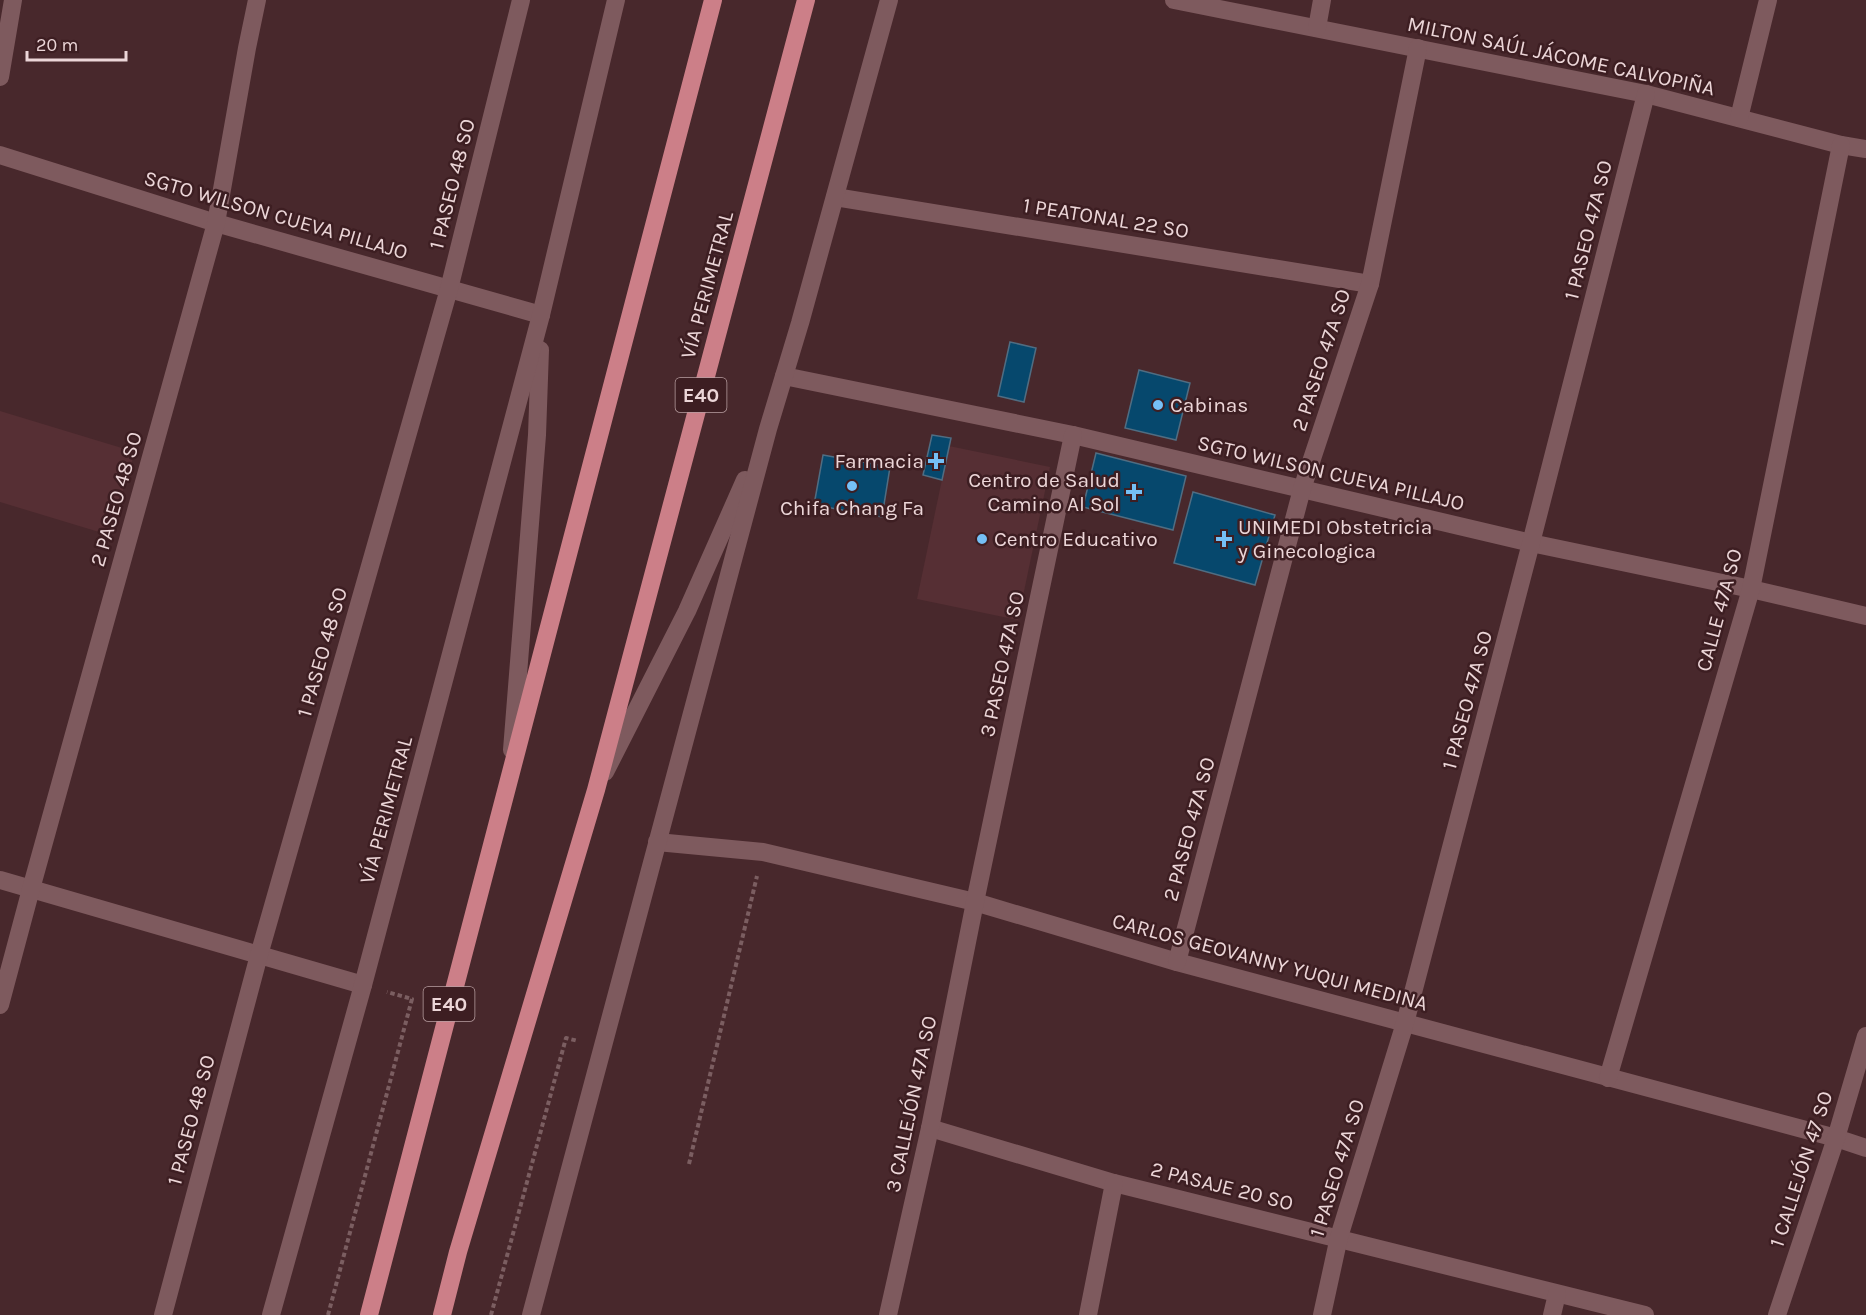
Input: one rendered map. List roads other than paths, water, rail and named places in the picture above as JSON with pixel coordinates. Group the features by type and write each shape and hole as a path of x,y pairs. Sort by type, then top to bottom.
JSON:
{"highway":[{"name":"VÍA PERIMETRAL","path":"369,1315 713,0"},
{"name":"VÍA PERIMETRAL","path":"442,1315 458,1252 596,790 806,0"}],"street":[{"path":"0,76 13,0"},
{"name":"2 PASEO 48 SO","path":"0,1005 216,223 257,0"},
{"name":"1 PASEO 48 SO","path":"163,1315 259,955 449,289 521,0"},
{"name":"VÍA PERIMETRAL","path":"271,1315 363,985 541,315 616,0"},
{"name":"VÍA PERIMETRAL","path":"531,1315 768,429 889,0"},
{"name":"MILTON SAÚL JÁCOME CALVOPIÑA","path":"1174,0 1646,94 1866,150"},
{"path":"1317,28 1322,0"},
{"path":"1739,118 1768,0"},
{"name":"2 PASEO 47A SO","path":"1177,962 1302,489 1370,284 1418,48"},
{"name":"1 PASEO 47A SO","path":"1322,1315 1339,1238 1405,1023 1646,94"},
{"name":"CALLE 47A SO","path":"1608,1078 1751,589 1841,145"},
{"name":"SGTO WILSON CUEVA PILLAJO","path":"0,155 216,223 541,315"},
{"name":"1 PEATONAL 22 SO","path":"835,197 1370,284"},
{"name":"VÍA PERIMETRAL","path":"510,771 537,435 541,315"},
{"name":"SGTO WILSON CUEVA PILLAJO","path":"784,376 1073,435 1531,543 1866,615"},
{"name":"VÍA PERIMETRAL","path":"596,790 687,611 768,429"},
{"name":"3 PASEO 47A SO","path":"975,902 1073,435"},
{"name":"CARLOS GEOVANNY YUQUI MEDINA","path":"657,842 763,852 975,902 1177,962 1836,1138 1866,1148"},
{"path":"0,880 363,985"},
{"name":"3 CALLEJÓN 47A SO","path":"888,1315 930,1128 975,902"},
{"name":"1 CALLEJÓN 47 SO","path":"1777,1315 1836,1138 1866,1036"},
{"name":"2 PASAJE 20 SO","path":"930,1128 1114,1183 1645,1315"},
{"path":"1088,1315 1114,1183"},
{"path":"1552,1315 1557,1294"}],"place":[{"name":"Cabinas","path":"1158,405"},
{"name":"Farmacia","path":"936,461"},
{"name":"Chifa Chang Fa","path":"852,486"},
{"name":"Centro de Salud Camino Al Sol","path":"1134,492"},
{"name":"Centro Educativo","path":"982,539"},
{"name":"UNIMEDI Obstetricia y Ginecologica","path":"1224,539"}]}
